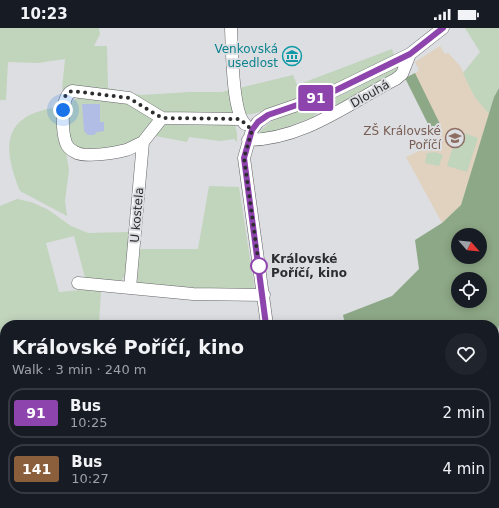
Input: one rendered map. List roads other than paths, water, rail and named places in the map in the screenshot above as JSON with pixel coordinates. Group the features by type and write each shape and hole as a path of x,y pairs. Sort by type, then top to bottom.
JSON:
{"street":[{"path":"231,28 235,92 240,119 250,135 244,158 248,199 264,295 266,320"},
{"name":"Dlouhá","path":"410,54 402,74 396,79 345,108 294,133 262,140 250,135 258,122 268,115 326,95 410,54 443,28"},
{"path":"162,118 143,142 126,150 83,156 76,153 66,144 63,101 66,95 72,91 129,98 162,118 240,119"},
{"name":"U kostela","path":"130,288 143,142"},
{"path":"78,283 193,294 264,295"}],"place":[{"name":"Venkovská usedlost","path":"292,56"},
{"name":"ZŠ Královské Poříčí","path":"455,138"},
{"name":"Královské Poříčí, kino","path":"259,266"}]}
